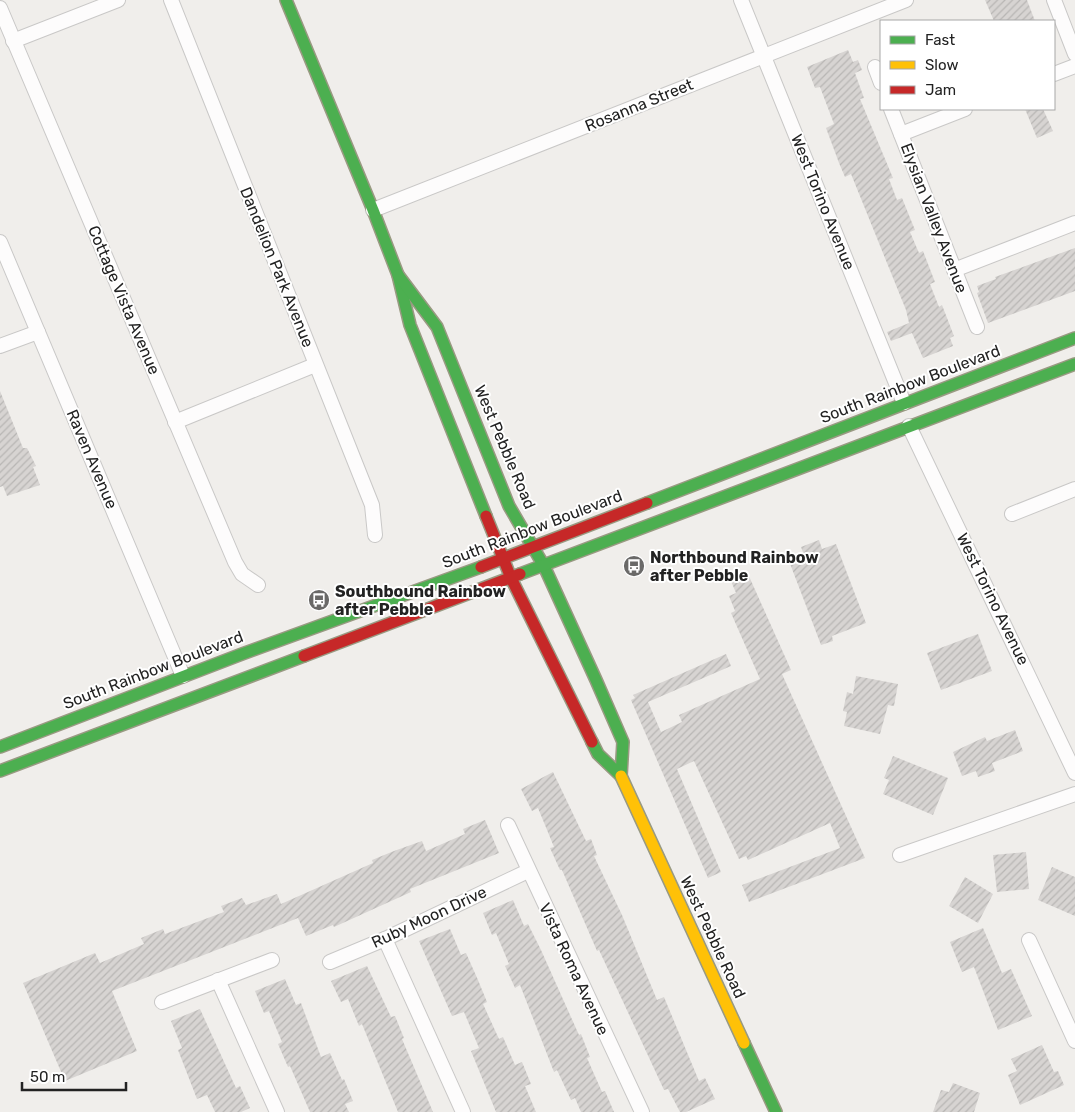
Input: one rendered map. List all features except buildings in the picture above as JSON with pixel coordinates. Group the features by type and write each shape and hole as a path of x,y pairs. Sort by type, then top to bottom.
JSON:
{"main road":[{"name":"West Pebble Road","path":"286,0 373,210 398,275 410,325 502,558 598,754 621,776 772,1111"},
{"name":"West Pebble Road","path":"398,275 438,327 509,506 544,566 623,742 621,776"},
{"name":"South Rainbow Boulevard","path":"0,746 532,547 1075,338"},
{"path":"0,771 1075,364"},
{"path":"910,426 931,408 970,390 984,373"},
{"path":"782,475 809,455 869,431 904,404"},
{"path":"191,700 194,688 234,671 242,654"},
{"path":"133,721 138,707 177,691 184,682 183,676"}],"street":[{"path":"14,41 118,0"},
{"name":"Dandelion Park Avenue","path":"170,0 372,505 375,535"},
{"name":"West Torino Avenue","path":"741,0 904,404"},
{"name":"Rosanna Street","path":"373,210 906,0"},
{"path":"1054,0 1075,54"},
{"name":"Cottage Vista Avenue","path":"0,8 235,562 242,574 258,585"},
{"path":"1055,74 1075,66"},
{"path":"875,67 880,80"},
{"name":"Elysian Valley Avenue","path":"891,110 976,327"},
{"path":"901,134 962,110"},
{"path":"954,270 1075,223"},
{"name":"Raven Avenue","path":"0,242 183,676"},
{"path":"0,346 38,332"},
{"path":"175,422 316,365"},
{"name":"West Torino Avenue","path":"910,426 1075,773"},
{"path":"1012,514 1075,490"},
{"path":"900,855 1075,794"},
{"name":"Vista Roma Avenue","path":"508,826 642,1112"},
{"name":"Ruby Moon Drive","path":"330,962 385,939 528,870"},
{"path":"385,939 463,1112"},
{"path":"1029,940 1075,1042"},
{"path":"162,1002 272,960"},
{"path":"218,980 277,1112"}],"traffic: fast":[{"path":"286,0 373,210 398,275 410,325 486,516"},
{"path":"398,275 437,327 509,506 544,566 596,680 623,742 621,776 598,754 592,742"},
{"path":"647,503 1075,338"},
{"path":"520,574 1075,364"},
{"path":"0,747 242,654 481,567"},
{"path":"0,771 304,656"},
{"path":"744,1043 776,1112"}],"traffic: slow":[{"path":"621,776 744,1043"}],"traffic: jam":[{"path":"481,567 647,503"},
{"path":"486,516 511,578 592,742"},
{"path":"304,656 520,574"}],"place":[{"name":"Northbound Rainbow after Pebble","path":"634,566"},
{"name":"Southbound Rainbow after Pebble","path":"319,600"}]}
